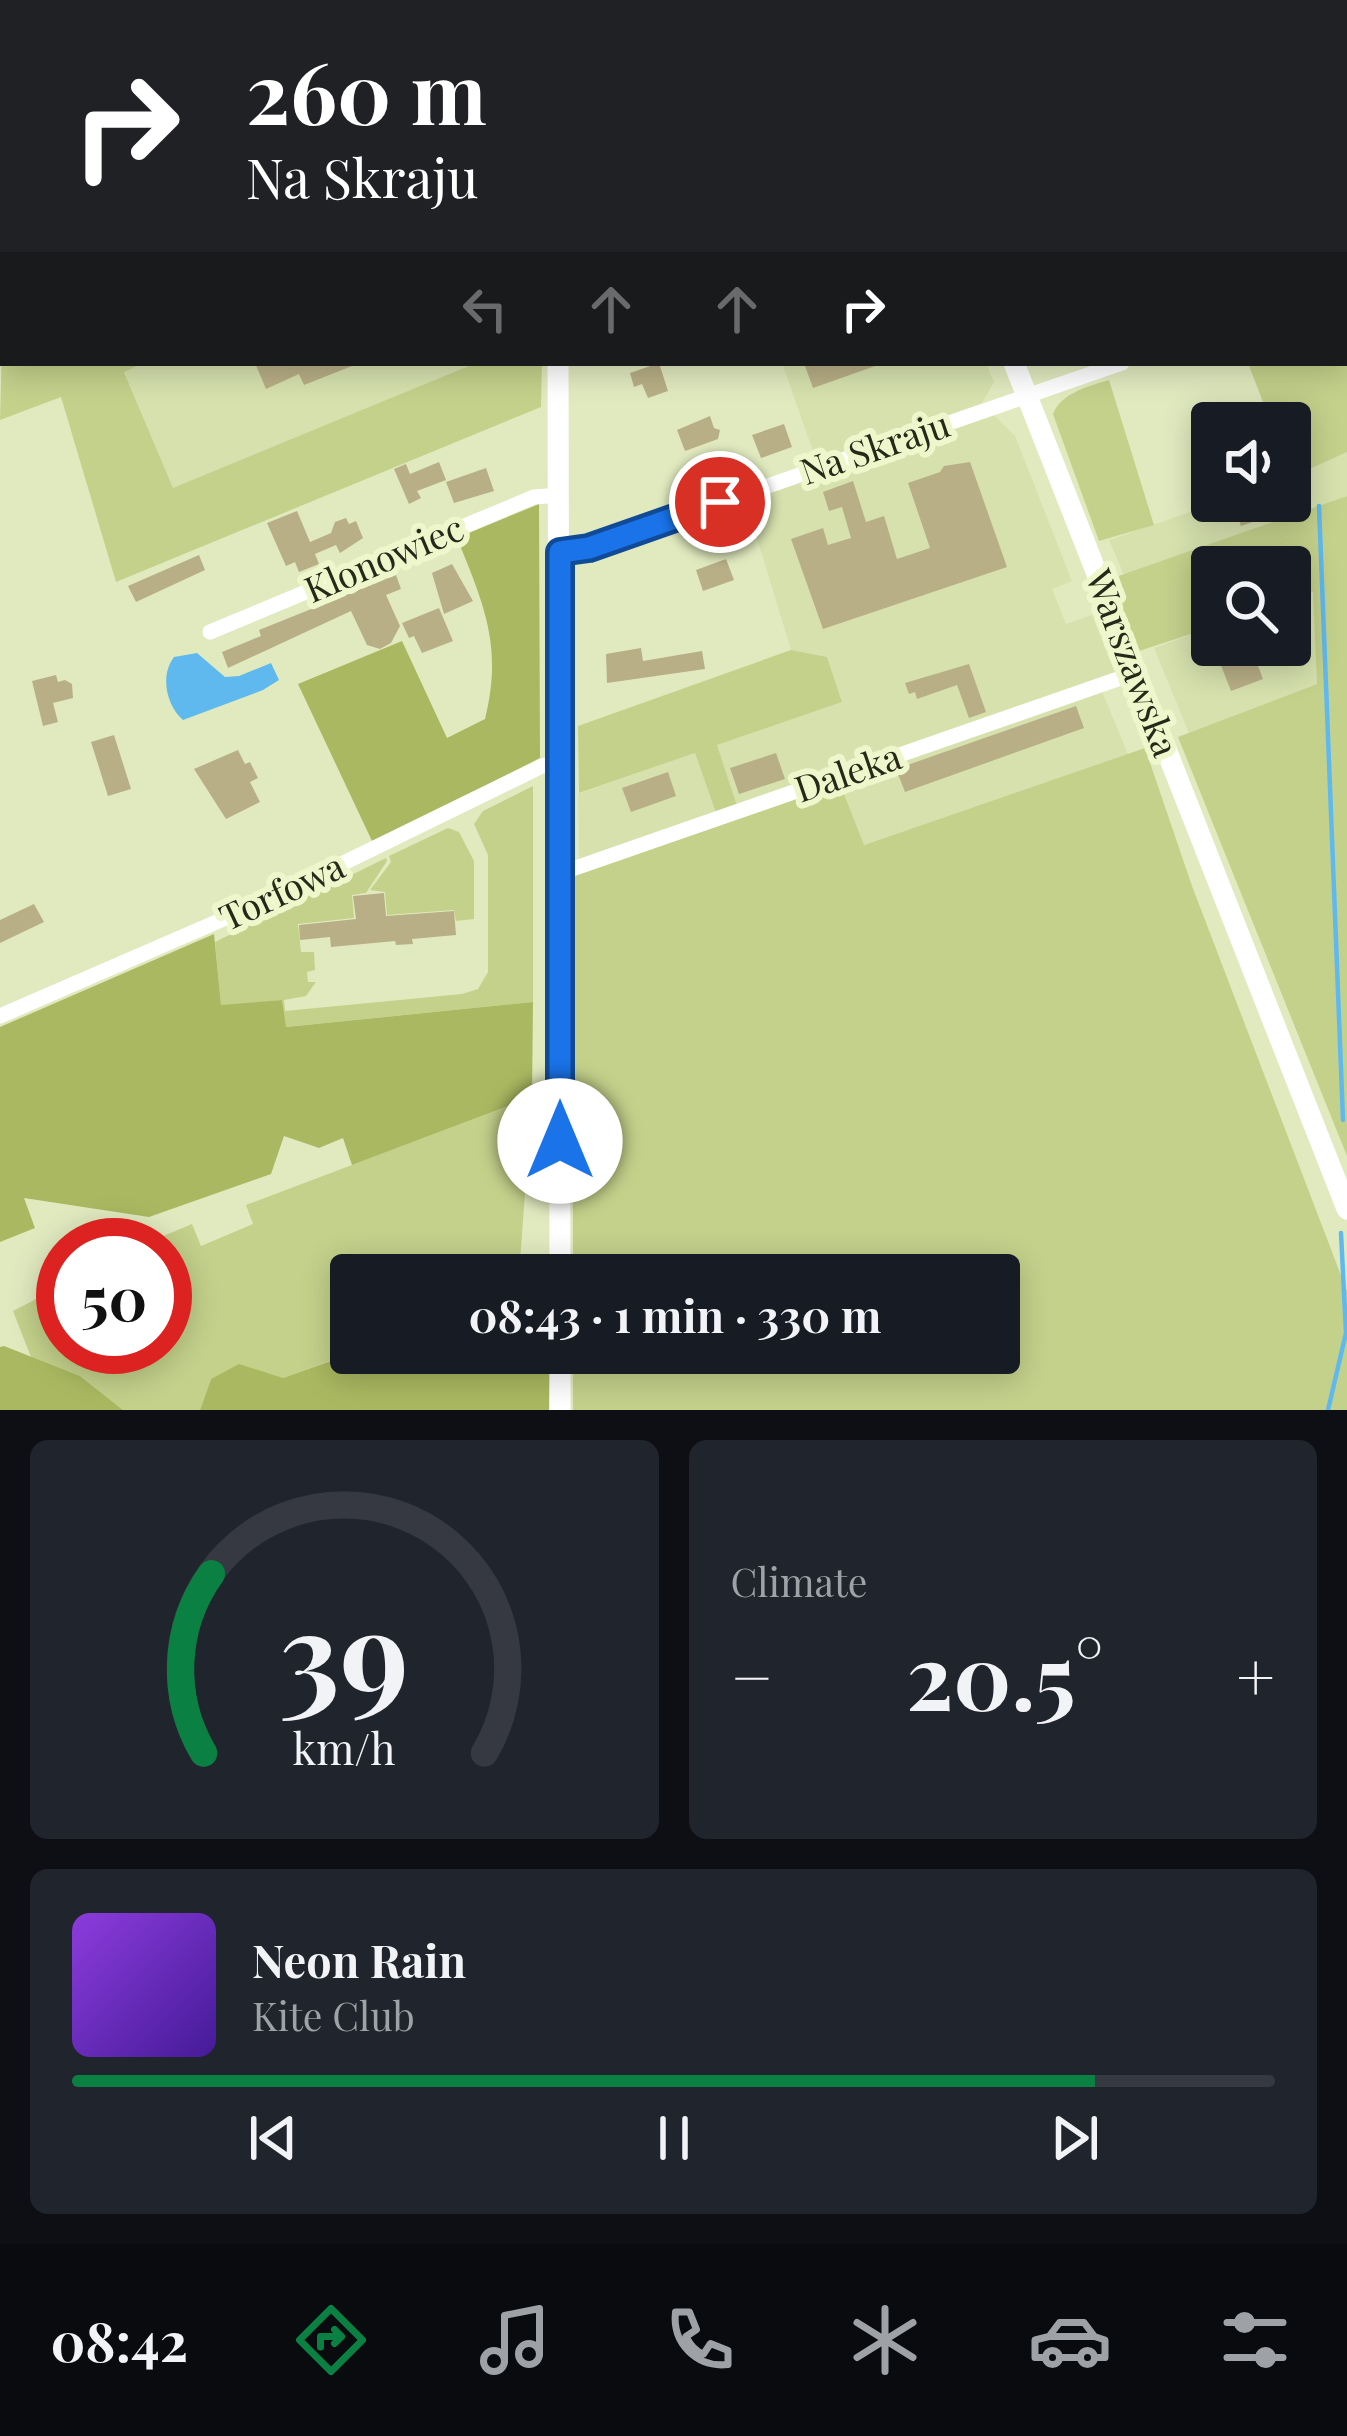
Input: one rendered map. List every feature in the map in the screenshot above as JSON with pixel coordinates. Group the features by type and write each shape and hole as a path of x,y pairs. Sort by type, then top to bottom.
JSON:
{"main road":[{"path":"558,366 560,1254"},
{"name":"Warszawska","path":"1015,366 1347,1209"},
{"path":"560,1374 560,1410"}],"street":[{"name":"Na Skraju","path":"560,552 589,548 1113,366"},
{"name":"Klonowiec","path":"210,632 534,497 560,495"},
{"name":"Daleka","path":"561,873 1136,673"},
{"name":"Torfowa","path":"0,1016 272,898 542,766 560,763"}],"shaded area":[{"path":"1,366 137,366 124,372 173,488 469,366 542,366 541,407 116,582 61,397 0,420"},
{"path":"136,366 469,366 173,489 124,371"},
{"path":"783,366 987,366 994,382 982,403 832,456 830,452 815,457"},
{"path":"1249,366 1347,366 1347,452 1311,468 1311,402 1263,402"},
{"path":"1109,380 1154,525 1099,541 1053,414 1069,396"},
{"path":"993,414 1015,436 1072,581 1052,589 1066,624 1092,615 1115,673 851,765 840,762 822,768 810,780 737,806 716,745 842,702 827,657 791,650 746,502 755,506 768,494"},
{"path":"1347,452 1347,496 1311,509 1311,468"},
{"path":"1347,496 1347,1156 1178,737 1317,684 1311,546 1204,546 1273,522 1311,522 1311,509"},
{"path":"1191,512 1191,522 1274,522 1206,546 1191,546 1191,551 1124,575 1109,540"},
{"path":"1191,551 1191,634 1139,651 1110,579"},
{"path":"1311,593 1317,684 1189,733 1154,648 1191,635 1191,666 1311,666"},
{"path":"791,650 827,657 842,702 717,745 737,806 716,813 695,753 579,793 578,726"},
{"path":"1101,689 1128,754 863,845 840,784"},
{"path":"1145,748 1192,886 1347,1291 1347,1410 573,1410 573,1374 1020,1374 1020,1254 573,1254 573,876 840,784 864,845"},
{"path":"695,753 716,813 579,860 578,794"},
{"path":"533,786 533,1002 285,1027 282,1000 221,1006 215,942 386,858 366,893 352,895 354,918 298,924 301,952 314,952 315,970 307,972 308,982 316,982 306,996 284,1000 285,1011 478,989 488,972 488,855 474,824 483,811"},
{"path":"448,828 459,832 474,861 474,919 456,921 454,910 387,915 385,892 370,890 391,862 389,856"},
{"path":"532,1097 521,1254 330,1254 330,1361 283,1378 211,1379 200,1410 123,1410 75,1374 192,1374 192,1224 201,1246 253,1224 246,1205"},
{"path":"36,1299 36,1359 31,1357 13,1311"}],"green space":[{"path":"539,504 540,758 373,843 298,684 402,641 447,738 485,719 492,669 488,626 457,538"},
{"path":"214,934 221,1005 282,1000 286,1027 533,1002 532,1097 352,1165 343,1138 319,1148 284,1136 271,1174 149,1217 24,1198 35,1228 0,1242 0,1027"},
{"path":"0,1347 36,1359 36,1374 80,1376 123,1410 0,1410"},
{"path":"330,1361 330,1374 550,1374 549,1410 200,1410 211,1379 239,1364 283,1378"}],"water":[{"path":"197,653 225,677 271,663 279,680 183,720 169,698 167,672 174,657"}],"building":[{"path":"256,366 352,366 304,385 299,374 266,389"},
{"path":"660,366 668,391 648,398 642,384 634,387 630,373"},
{"path":"805,366 875,366 813,388"},
{"path":"710,416 714,428 720,430 718,439 685,451 677,430"},
{"path":"784,424 792,447 761,458 752,435"},
{"path":"439,462 446,480 417,491 421,498 409,504 394,469 406,464 410,474"},
{"path":"970,462 1007,567 823,629 791,539 823,528 828,545 851,538 842,507 829,511 823,492 853,481 866,522 884,516 897,559 930,548 908,483 940,472 944,466"},
{"path":"486,468 494,491 454,503 446,482"},
{"path":"297,511 310,542 331,533 335,522 346,518 349,524 356,521 363,538 340,553 336,545 315,554 319,564 299,572 295,562 286,566 267,523"},
{"path":"199,555 205,570 136,602 128,586"},
{"path":"726,559 734,580 703,591 696,570"},
{"path":"452,564 473,601 444,614 432,573"},
{"path":"396,575 401,589 386,595 400,626 391,643 380,649 367,645 351,611 228,668 222,652 261,636 259,630"},
{"path":"439,608 453,641 422,653 402,623"},
{"path":"641,648 643,661 702,651 705,669 607,683 606,654"},
{"path":"969,664 986,712 969,718 957,685 917,699 915,692 909,694 905,683"},
{"path":"1221,666 1258,666 1263,679 1231,691"},
{"path":"56,675 58,682 72,684 73,698 53,703 58,722 43,726 32,681"},
{"path":"1076,706 1084,728 905,792 896,769"},
{"path":"114,735 131,789 108,796 91,742"},
{"path":"238,750 258,778 250,782 260,802 226,819 194,769"},
{"path":"776,753 785,779 739,794 730,768"},
{"path":"668,772 676,796 631,812 622,788"},
{"path":"384,893 386,916 454,911 456,935 396,945 395,941 331,947 330,937 300,940 299,925 356,919 353,896"},
{"path":"34,904 44,922 0,943 0,920"}],"waterway":[{"path":"1319,506 1343,1120"},
{"path":"1328,1410 1346,1333 1341,1233"}],"route":[{"path":"560,1141 560,552 589,548 720,502"}]}
